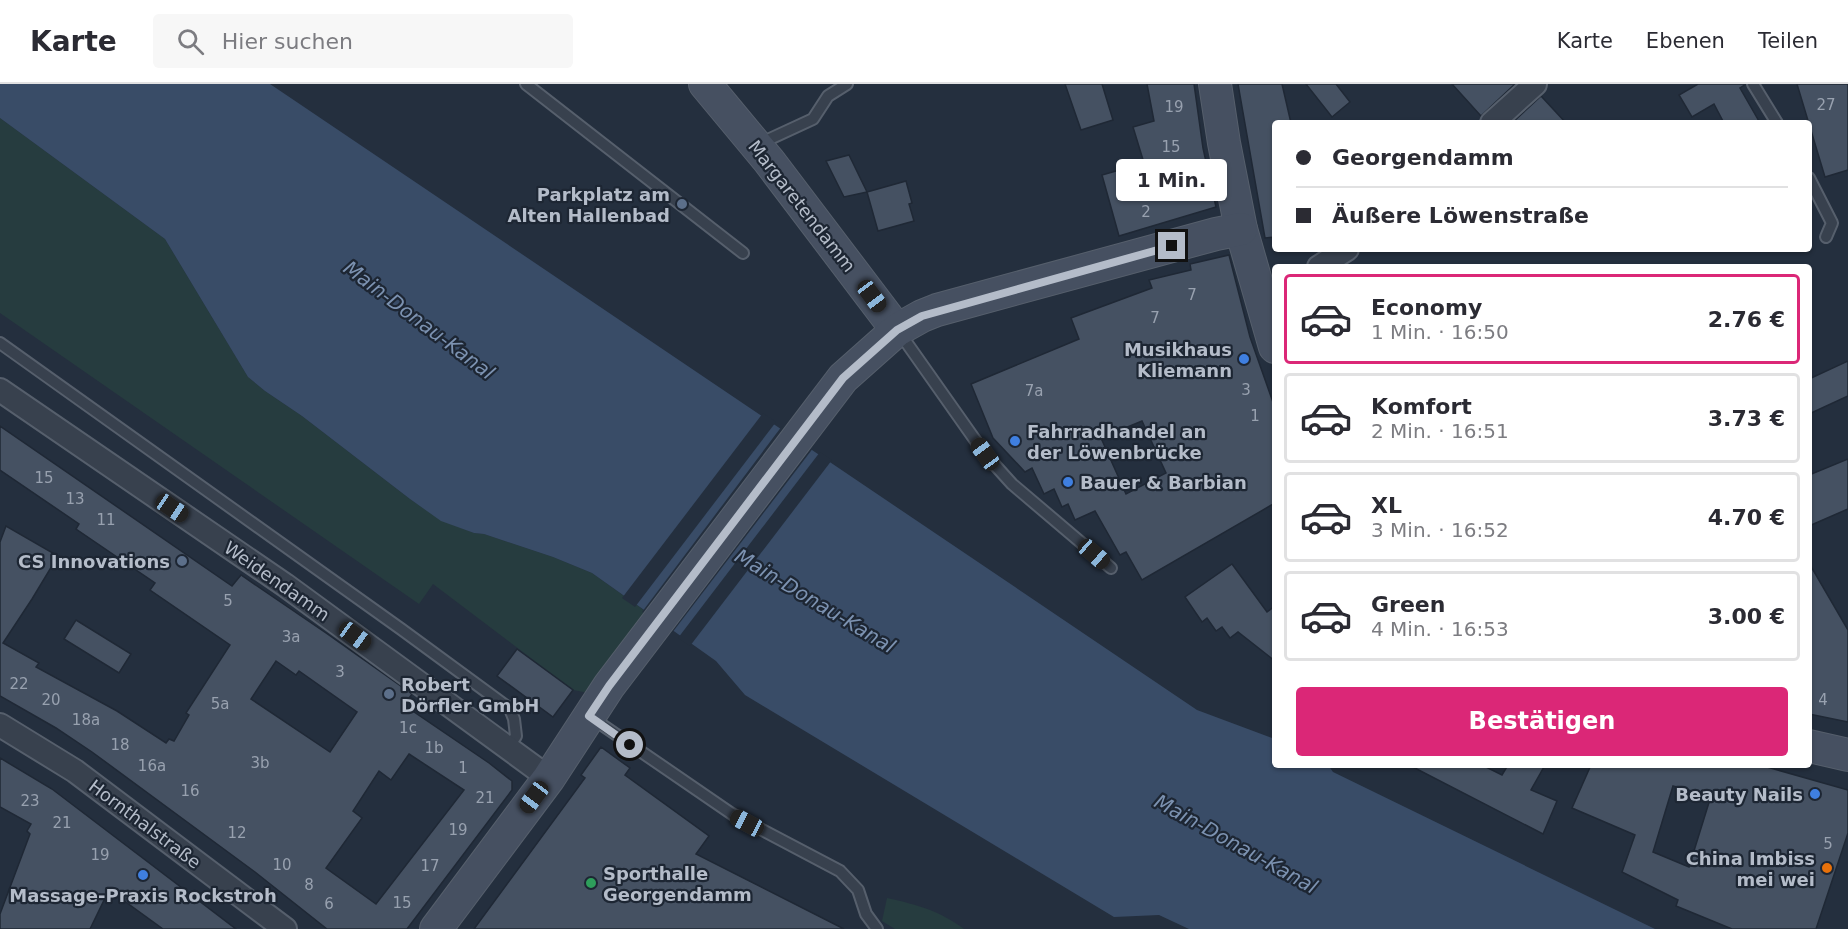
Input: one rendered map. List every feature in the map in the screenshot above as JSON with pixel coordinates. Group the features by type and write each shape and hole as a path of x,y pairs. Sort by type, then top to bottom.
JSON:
{"street":[{"name":"Margaretendamm","path":"705,84 756,146 897,330"},
{"path":"1215,84 1241,229 1268,292 1272,323"},
{"path":"1495,120 1535,84"},
{"path":"436,929 549,778 609,686 843,378 897,330 937,310 1241,229"},
{"path":"1324,264 1342,252"},
{"name":"Weidendamm","path":"0,390 285,585 549,778"},
{"name":"Hornthalstraße","path":"0,725 75,771 285,929"},
{"path":"1812,747 1848,755"}],"lane":[{"path":"526,84 743,253"},
{"path":"756,146 813,119 828,96 847,84"},
{"path":"1753,84 1775,120"},
{"path":"1812,184 1832,224 1826,237"},
{"path":"897,330 985,454 1005,476 1111,568"},
{"path":"0,344 510,709 516,736 508,748"},
{"path":"589,716 732,814 840,871 858,890 866,914 877,929"}],"green space":[{"path":"0,118 165,239 248,377 265,391 441,520 474,533 484,534 553,557 592,573 662,623 610,697 573,690 433,584 419,604 0,313"},
{"path":"887,898 927,909 964,929 895,929 882,921"}],"water":[{"name":"Main-Donau-Kanal","path":"0,84 270,84 1197,710 1272,738 1272,768 1330,768 1333,772 1655,929 1189,929 1159,915 1114,917 745,695 716,661 592,573 553,557 441,521 410,499 248,377 165,239 0,118"}],"pier":[{"path":"763,413 776,422 635,607 622,598"},
{"path":"782,426 814,447 672,633 642,612"},
{"path":"820,452 832,460 690,646 678,638"}],"building":[{"path":"1065,84 1102,84 1113,120 1081,130"},
{"path":"1147,84 1194,84 1203,148 1216,207 1119,236 1102,175 1144,163 1133,127 1154,121"},
{"path":"1238,84 1282,84 1290,120 1272,120 1272,237 1265,238"},
{"path":"1306,84 1336,84 1350,102 1332,117"},
{"path":"1452,84 1515,84 1481,116"},
{"path":"1698,84 1746,84 1740,88 1758,120 1722,120 1714,104 1692,117 1679,95"},
{"path":"1797,84 1848,84 1848,170 1825,177 1812,134 1812,120 1808,120"},
{"path":"1541,96 1563,120 1515,120"},
{"path":"849,155 867,192 844,197 826,161"},
{"path":"906,181 914,221 878,231 867,192"},
{"path":"1229,255 1250,337 1272,399 1272,505 1142,580 1126,552 1120,555 1095,511 1075,520 1068,504 1062,507 1054,489 1044,494 1032,468 1025,472 993,438 971,384 1079,339 1071,318 1152,288 1149,280 1191,270 1190,264","holes":["1142,421 1166,473 1126,494 1101,438"]},
{"path":"1848,361 1848,396 1812,413 1812,378"},
{"path":"0,426 232,586 241,575 326,633 412,694 404,705 512,781 512,790 407,929 327,929 255,872 92,752 0,696 0,542 6,526 58,556 3,643 39,663 36,667 117,711 166,743 169,739 174,741 189,715 186,713 230,645 150,590 155,583 76,529 79,524 0,470","holes":["276,661 296,675 299,671 357,712 330,752 251,699","409,754 464,790 376,904 326,868 362,818 353,811 379,771 391,780"]},
{"path":"1848,459 1848,509 1812,525 1812,474"},
{"path":"1232,564 1267,612 1272,608 1272,659 1238,632 1230,638 1222,627 1216,631 1207,618 1202,622 1185,597"},
{"path":"1812,568 1848,630 1848,722 1812,715"},
{"path":"76,620 131,654 119,673 64,639"},
{"path":"517,649 573,690 553,717 497,676"},
{"name":"Sporthalle Georgendamm","path":"601,747 630,768 625,775 709,836 696,854 844,929 474,929 585,778 581,775"},
{"path":"0,758 52,789 236,929 163,929 109,890 90,929 0,929 0,914 30,834 27,831 31,824 0,807"},
{"path":"1415,768 1488,768 1502,775 1506,768 1543,768 1531,790 1557,801 1543,834"},
{"path":"1590,768 1771,768 1848,790 1848,833 1816,929 1732,929 1676,906 1678,900 1622,872 1635,835 1572,808","holes":["1673,786 1711,796 1689,867 1653,852"]}],"place":[{"name":"Parkplatz am Alten Hallenbad","path":"682,204"},
{"name":"Musikhaus Kliemann","path":"1244,359"},
{"name":"Fahrradhandel an der Löwenbrücke","path":"1015,441"},
{"name":"Bauer & Barbian","path":"1068,482"},
{"name":"CS Innovations","path":"182,561"},
{"name":"Robert Dörfler GmbH","path":"389,694"},
{"name":"Beauty Nails","path":"1815,794"},
{"name":"China Imbiss mei wei","path":"1827,868"},
{"name":"Massage-Praxis Rockstroh","path":"143,875"},
{"name":"Sporthalle Georgendamm","path":"591,883"}],"route":[{"path":"630,745 589,716 609,686 843,378 882,342 897,330 937,310 1172,246"}]}
